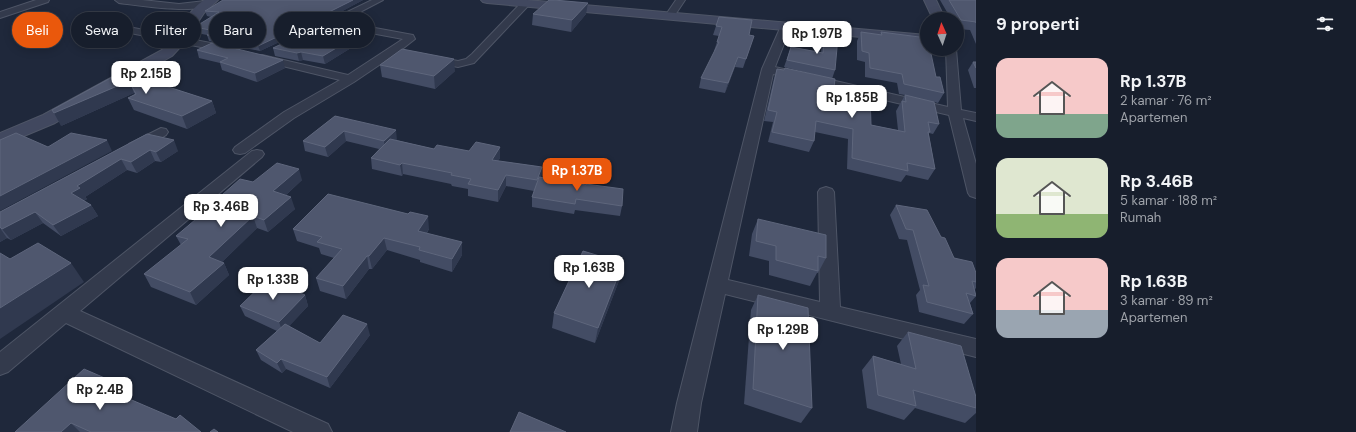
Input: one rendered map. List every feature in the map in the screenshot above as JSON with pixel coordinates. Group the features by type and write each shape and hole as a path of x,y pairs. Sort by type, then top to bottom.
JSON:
{"street":[{"path":"0,15 46,0"},
{"path":"119,0 179,7 208,2"},
{"path":"354,12 379,0"},
{"path":"488,0 920,38"},
{"path":"670,16 681,0"},
{"path":"930,0 936,12"},
{"path":"200,12 208,2"},
{"path":"392,51 422,58 463,64 476,56 525,4"},
{"path":"0,5 16,10"},
{"path":"684,432 689,403 768,69 786,26"},
{"path":"0,365 64,313 289,115 350,79 410,39 408,37 375,32"},
{"path":"201,44 350,79"},
{"path":"0,140 49,119 167,53 172,48"},
{"path":"252,55 275,51"},
{"path":"951,56 955,113 976,193"},
{"path":"768,69 976,117"},
{"path":"121,154 161,132"},
{"path":"826,192 830,313"},
{"path":"718,285 976,348"},
{"path":"64,313 319,432"}],"building":[{"path":"223,0 353,0 329,12 274,12 274,38 266,42 266,12 205,11"},
{"path":"549,0 588,3 572,20 533,14"},
{"path":"949,0 976,0 976,22 964,20 964,12 956,12"},
{"path":"719,17 752,20 749,35 754,36 746,59 738,57 728,83 701,78 719,42 717,42 722,27 716,26"},
{"path":"209,18 209,30 201,28 201,23"},
{"path":"861,32 882,35 881,32 920,37 920,56 932,56 936,77 940,77 944,93 904,84 902,74 870,68 869,53 862,51"},
{"path":"825,35 838,37 835,70 787,60 791,47 823,53"},
{"path":"209,44 209,48 233,48 283,60 255,73 220,62 228,58 197,50"},
{"path":"274,48 336,48 323,56"},
{"path":"402,49 454,59 434,76 380,65"},
{"path":"785,68 835,79 834,88 870,94 871,125 905,132 902,101 906,102 905,95 934,102 939,124 928,122 930,132 928,132 935,169 907,163 908,171 852,158 853,129 816,121 814,141 772,132 777,112 768,110 777,69 784,70"},
{"path":"116,75 160,81 156,83 212,101 182,116 128,98 136,94 129,81 54,113 52,110"},
{"path":"335,116 396,130 384,141 344,131 325,147 303,141"},
{"path":"16,133 48,147 71,133 107,140 0,196 0,140"},
{"path":"147,134 174,140 156,152 150,150 131,162 121,159 77,186 80,188 71,193 91,205 53,225 35,212 2,229 0,227 0,212"},
{"path":"390,139 434,149 437,145 469,151 476,142 500,147 492,160 542,167 537,180 506,175 498,190 468,184 471,179 451,175 452,173 402,163 400,165 371,158"},
{"path":"277,163 299,169 273,191 291,197 264,220 253,216 209,257 224,263 190,292 144,274 188,239 176,236 215,203 213,203 240,179 253,182"},
{"path":"539,177 586,185 623,189 622,206 576,199 575,204 532,197"},
{"path":"328,194 408,214 410,212 428,216 418,231 462,242 452,259 419,250 420,247 384,238 369,256 367,256 343,286 316,278 342,249 317,242 322,237 293,229"},
{"path":"896,205 927,210 941,237 945,238 954,258 972,262 976,273 976,282 972,281 976,296 966,293 973,314 927,302 923,285 929,286 913,230 906,229"},
{"path":"758,219 826,235 826,258 818,256 818,271 776,260 776,246 756,241"},
{"path":"38,243 71,263 0,308 0,253 10,259"},
{"path":"583,251 623,263 598,328 554,313"},
{"path":"267,280 305,295 279,322 240,306"},
{"path":"758,295 808,308 812,408 753,389"},
{"path":"343,315 367,324 327,377 281,359 277,363 256,350 285,324 320,343"},
{"path":"908,332 961,346 976,397 976,408 913,390 916,406 878,395 873,356 916,369"},
{"path":"84,369 114,382 106,389 176,419 180,415 201,432 91,432 71,423 61,432 15,432"},
{"path":"519,412 566,432 510,432"},
{"path":"214,429 218,432 210,432"}]}
